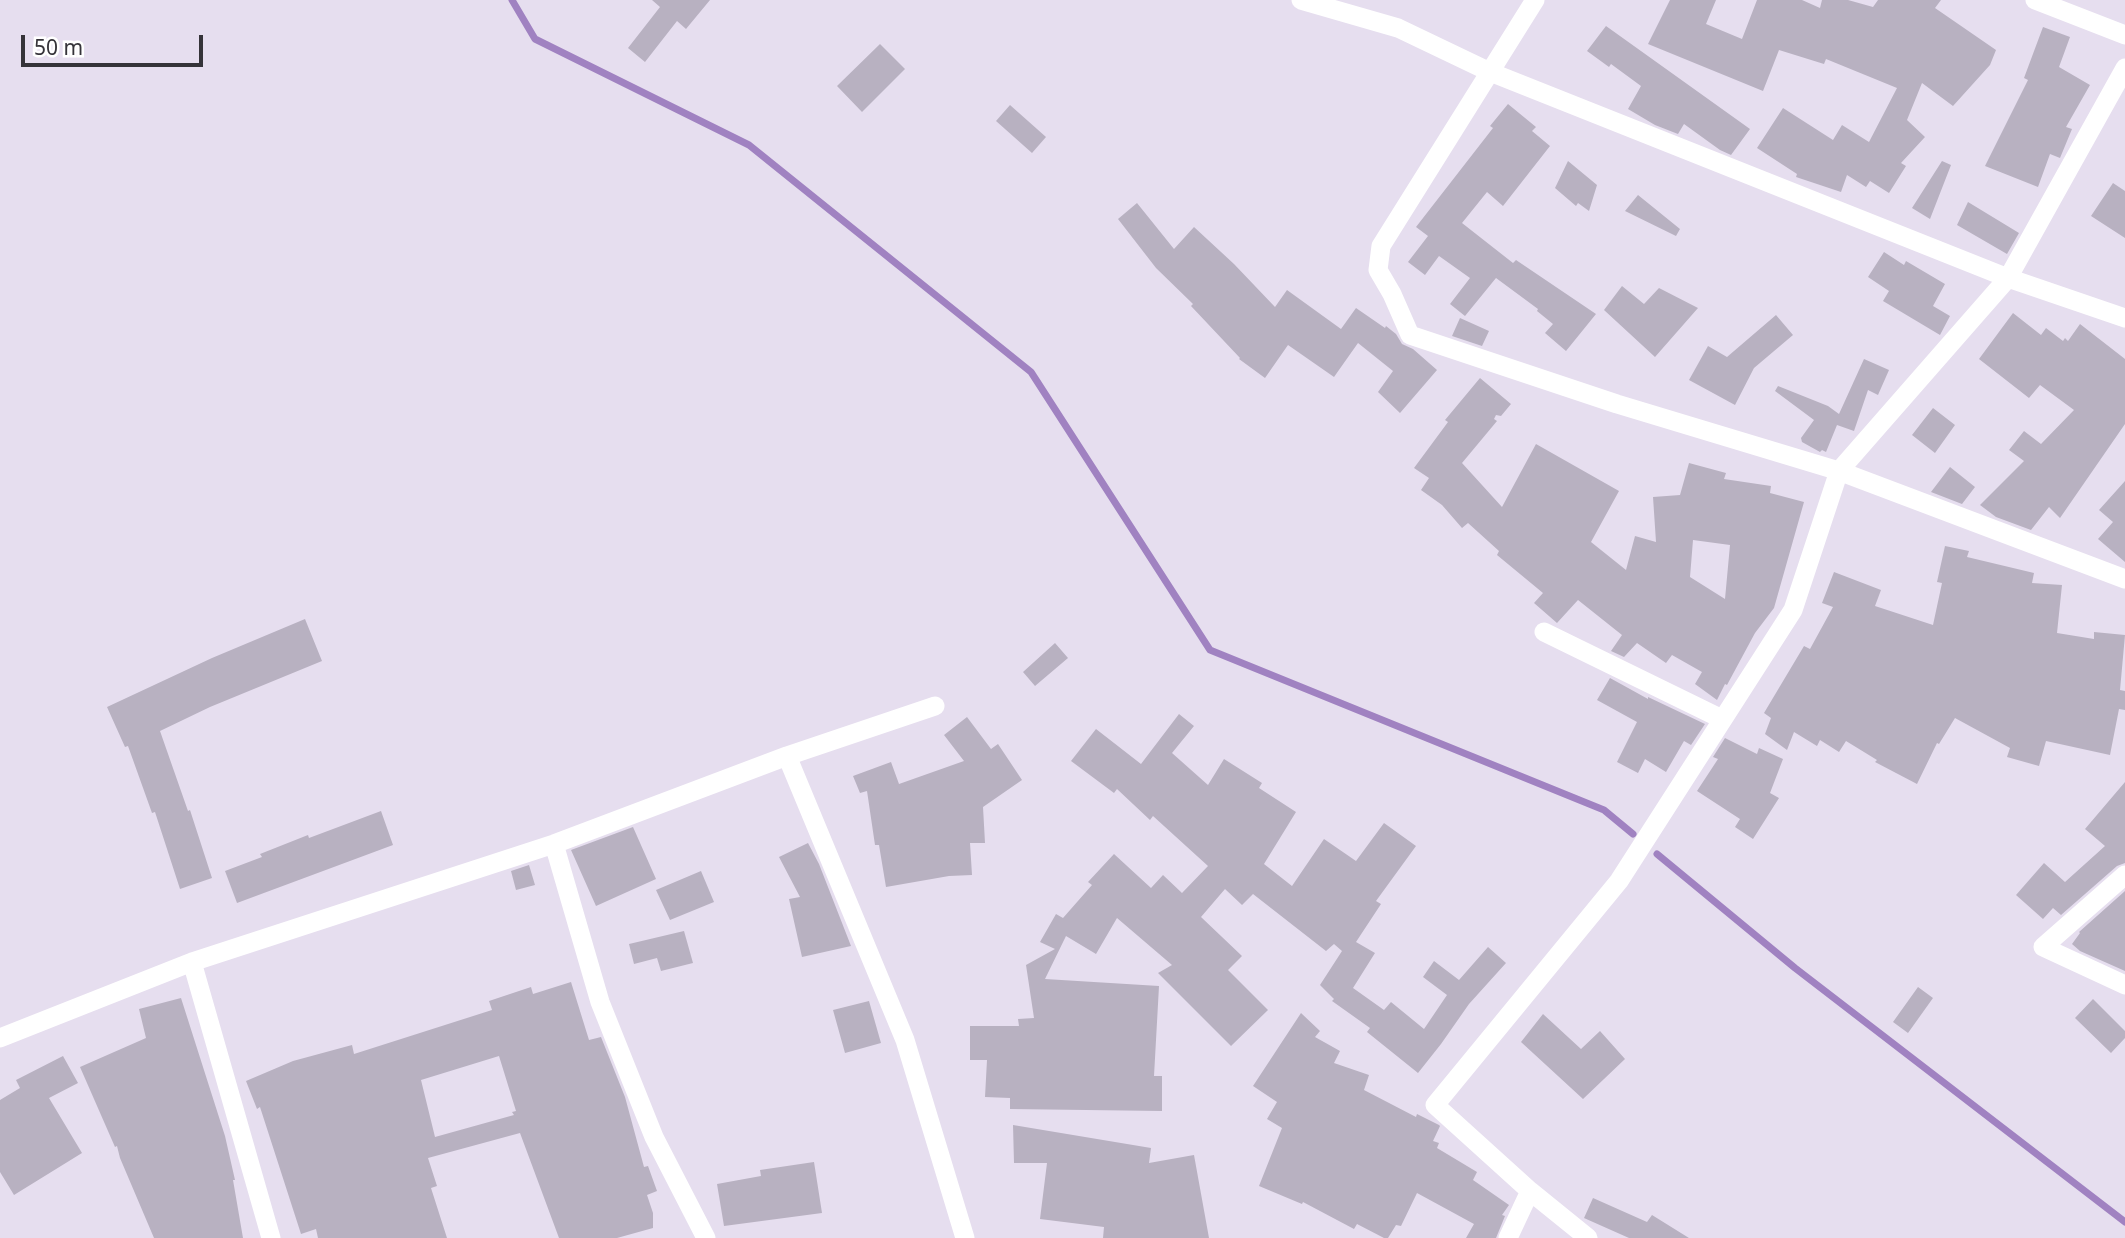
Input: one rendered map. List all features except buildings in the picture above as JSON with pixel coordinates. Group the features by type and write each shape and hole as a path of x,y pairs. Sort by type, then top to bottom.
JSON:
{"street":[{"path":"1301,0 1398,28 1490,72 2008,278 2125,318"},
{"path":"1535,0 1381,246 1378,270 1410,335 1617,404 1839,471 2125,579"},
{"path":"2035,0 2125,35"},
{"path":"1588,1238 1530,1191 1435,1105 1619,881 1793,610 1839,471 2008,278 2125,68"},
{"path":"1544,632 1722,719"},
{"path":"0,1038 192,962 554,844 788,756 935,706"},
{"path":"788,756 905,1040 965,1238"},
{"path":"554,844 600,1002 654,1137 706,1238"},
{"path":"2125,874 2043,947 2125,985"},
{"path":"192,962 271,1238"},
{"path":"1508,1238 1530,1191"}],"waterway":[{"path":"512,0 535,39 749,145 1031,372 1210,650 1604,810 1633,834"},
{"path":"1657,854 1795,968 2125,1222"}]}
